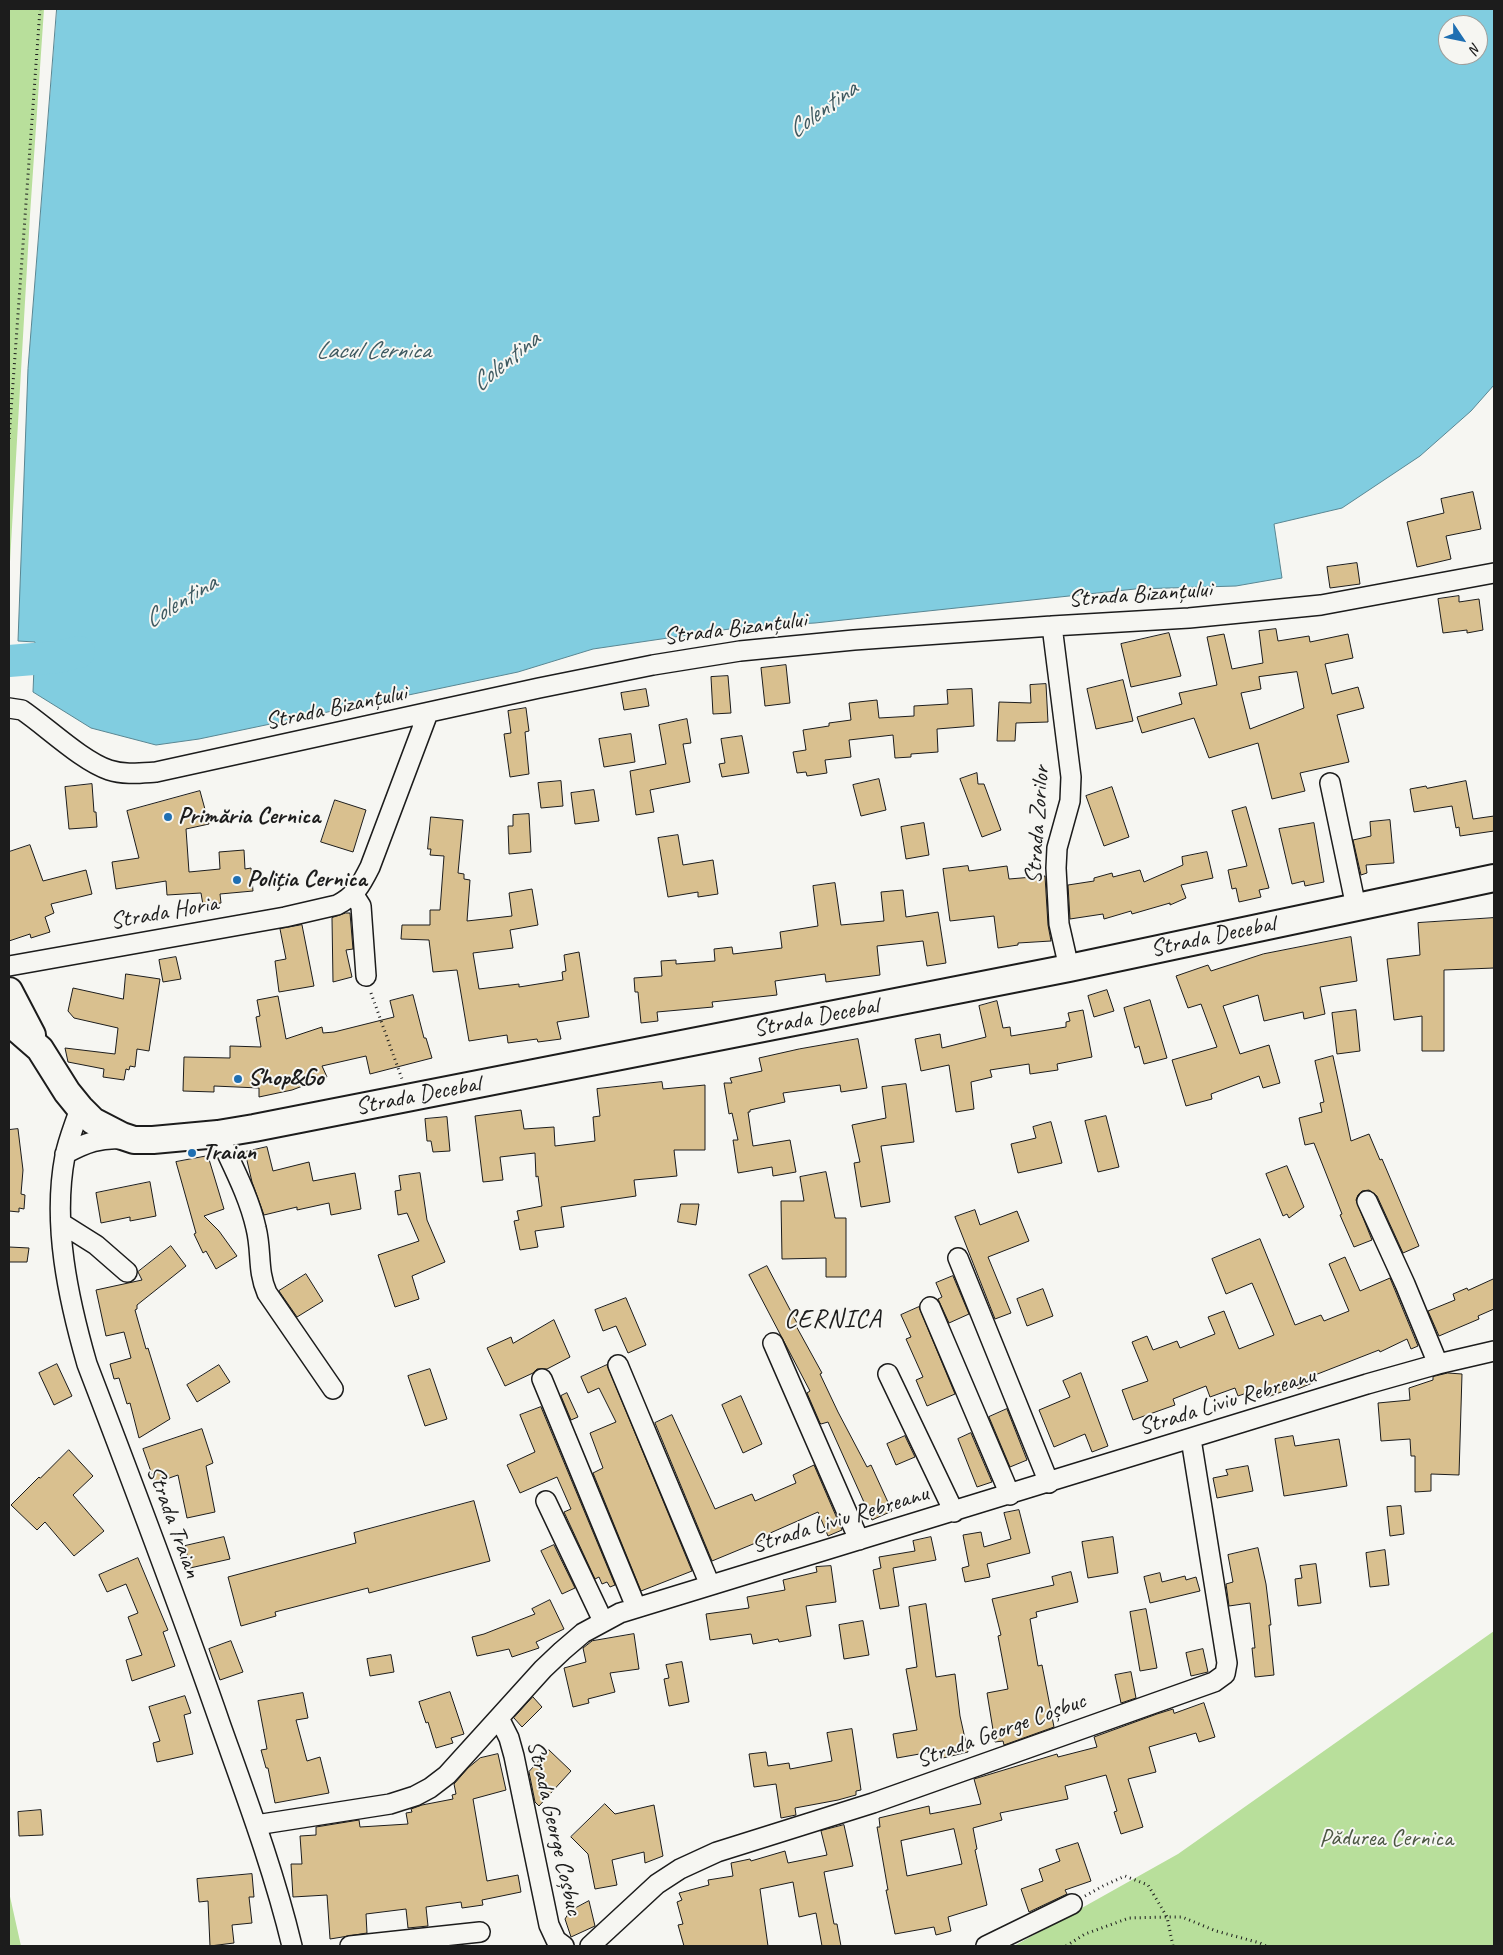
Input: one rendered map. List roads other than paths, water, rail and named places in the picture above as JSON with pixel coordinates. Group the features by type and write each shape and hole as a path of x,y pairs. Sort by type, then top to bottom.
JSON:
{"main road":[{"name":"Strada Decebal","path":"9,1022 40,1049 80,1108 93,1121 107,1129 134,1140 218,1134 1069,968 1494,878"},
{"path":"9,991 40,1049"}],"street":[{"name":"Strada Bizanțului","path":"9,708 22,710 99,766 134,774 165,770 539,688 653,665 740,651 854,640 1189,618 1321,605 1494,573"},
{"name":"Strada Zorilor","path":"1052,626 1071,777 1070,801 1057,848 1056,868 1060,924 1069,968"},
{"path":"366,976 361,906 354,895 370,867 428,713"},
{"path":"1330,783 1356,907"},
{"name":"Strada Horia","path":"9,966 284,917 337,905 354,895"},
{"path":"60,1081 65,1118 65,1154"},
{"name":"Strada Traian","path":"80,1108 65,1154 62,1174 62,1223 69,1291 76,1323 88,1364 204,1676 256,1825 281,1900 292,1946"},
{"path":"218,1134 257,1229 261,1280 266,1294 333,1389"},
{"name":"Strada Decebal","path":"65,1154 88,1142 104,1138 134,1140"},
{"path":"1367,1201 1409,1293 1438,1364"},
{"path":"62,1223 90,1240 127,1272"},
{"path":"958,1258 1049,1483"},
{"path":"930,1307 1010,1495"},
{"path":"773,1343 859,1540"},
{"name":"Strada Liviu Rebreanu","path":"256,1825 390,1804 415,1796 430,1788 447,1775 562,1651 583,1633 603,1621 636,1607 1438,1364 1494,1351"},
{"path":"618,1365 710,1585"},
{"path":"888,1374 954,1512"},
{"path":"542,1379 636,1607"},
{"name":"Strada George Coșbuc","path":"590,1946 658,1884 680,1869 717,1852 873,1803 1214,1682 1225,1674 1227,1663 1191,1439"},
{"path":"546,1502 603,1621"},
{"name":"Strada George Coșbuc","path":"499,1718 509,1738 514,1756 550,1925 556,1940 564,1946"},
{"path":"986,1946 1072,1904"},
{"path":"350,1946 480,1932"}],"water":[{"name":"Lacul Cernica","path":"57,9 1494,9 1494,385 1471,411 1420,456 1342,508 1274,524 1282,578 1236,586 1135,589 815,623 743,627 593,649 518,672 199,739 156,745 91,728 33,692 35,642 18,641 28,369"}],"waterway":[{"name":"Colentina","path":"9,661 58,657 79,652"}],"place":[{"name":"Primăria Cernica","path":"168,817"},
{"name":"Poliția Cernica","path":"237,880"},
{"name":"Shop&Go","path":"238,1079"},
{"name":"Traian","path":"192,1153"}],"district":[{"name":"CERNICA","path":"833,1320"}],"park label":[{"name":"Pădurea Cernica","path":"1386,1839"}]}
